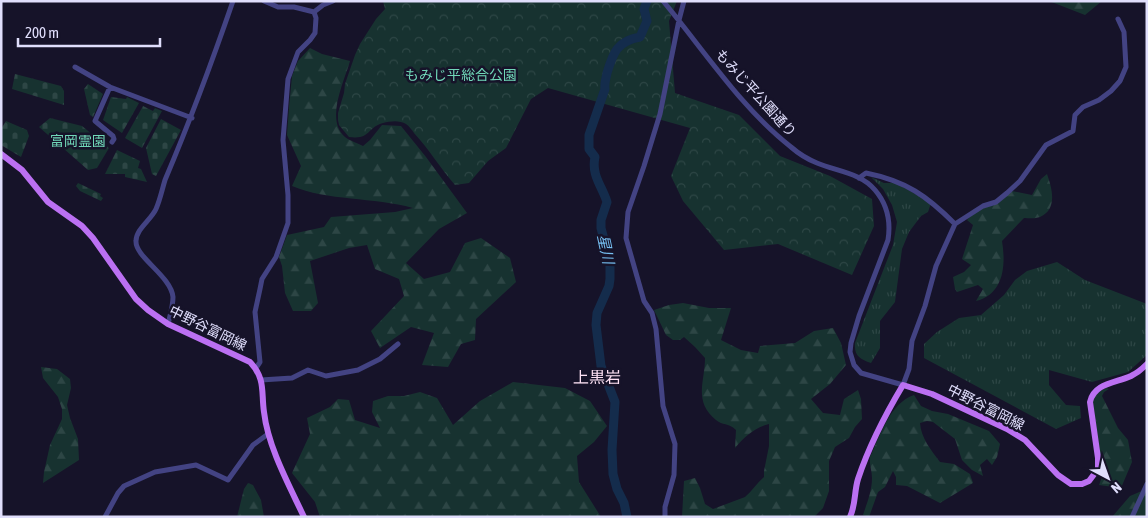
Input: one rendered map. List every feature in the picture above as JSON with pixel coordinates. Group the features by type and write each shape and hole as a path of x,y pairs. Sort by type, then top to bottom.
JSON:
{"main road":[{"name":"中野谷富岡線","path":"1,154 22,170 48,202 82,226 93,238 136,299 155,316 168,324 250,362 256,368 261,380 268,434 304,517"},
{"name":"中野谷富岡線","path":"903,385 932,394 1007,429 1025,440 1063,479 1077,485 1089,481 1098,468 1091,397 1096,389 1132,376 1147,364"},
{"path":"850,517 854,505 857,481 878,429 903,385"}],"street":[{"path":"168,324 172,300 170,289 138,250 136,240 139,233 151,219 156,208 164,182 192,118 233,1"},
{"path":"264,1 278,6 294,7 314,12"},
{"path":"291,1 294,7"},
{"path":"314,12 323,5 333,1"},
{"name":"もみじ平公園通り","path":"663,1 731,86 778,136 803,156 816,163 859,178 872,187 884,203 889,232 888,240 856,324 850,352 854,365 862,373 903,385"},
{"path":"665,517 665,507 674,475 675,444 663,406 656,329 652,313 644,301 626,238 628,212 660,114 684,1"},
{"path":"256,368 260,362 255,312 262,279 280,248 288,223 288,195 283,140 288,79 298,52 315,33 316,18 314,12"},
{"path":"903,385 909,369 912,341 925,306 936,266 955,224 983,206 996,202 1008,193 1020,181 1046,145 1073,131 1074,117 1078,111 1106,95 1116,85 1122,76 1127,62 1124,32 1118,19"},
{"path":"75,67 110,87 192,118"},
{"path":"110,87 94,122 113,136 112,142"},
{"path":"859,178 866,173 882,176 904,184 932,202 955,224"},
{"path":"261,380 292,378 308,370 326,376 358,370 380,359 398,344"},
{"path":"105,517 124,486 155,472 196,465 228,480 257,442 268,434"},
{"path":"1132,517 1147,484"}],"green space":[{"name":"もみじ平総合公園","path":"383,1 677,1 669,21 675,93 739,115 780,156 830,176 872,199 874,226 852,275 778,244 724,250 683,201 671,176 690,128 548,88 531,99 506,148 488,161 469,183 455,185 425,145 404,123 395,121 383,123 361,137 349,137 339,125 338,120 345,84 360,44 376,19 385,9"},
{"path":"1049,1 1102,1 1085,15"},
{"path":"310,48 322,54 350,61 336,111 336,121 339,130 345,137 363,146 382,125 401,126 467,213 439,229 406,263 424,279 450,272 465,243 481,238 510,258 516,282 476,319 475,340 461,344 448,367 422,365 434,333 411,327 380,348 371,331 404,296 399,279 375,269 367,245 349,248 310,261 318,303 311,311 293,311 285,293 279,257 287,235 324,227 331,217 395,212 413,208 383,202 335,197 292,186 301,166 287,135 292,76 298,61"},
{"path":"15,74 61,86 64,91 64,105 12,89"},
{"path":"88,84 103,94 93,117 90,115 84,89"},
{"path":"111,97 126,99 127,97 139,103 122,133 103,120"},
{"path":"143,106 153,111 155,108 162,111 142,148 125,138"},
{"name":"富岡霊園","path":"50,118 82,126 109,148 97,168 88,170 39,127"},
{"path":"161,119 181,130 156,176 152,174 146,148"},
{"path":"6,121 27,130 29,136 21,157 1,145 1,129"},
{"path":"117,150 140,161 138,168 141,169 147,182 125,177 125,174 105,174"},
{"path":"1047,174 1052,192 1049,209 1040,217 1024,218 1002,241 1004,260 998,285 992,292 976,301 983,289 978,285 957,292 953,277 964,272 971,265 962,259 973,225 967,220 973,213 1012,191 1032,195 1041,179"},
{"path":"871,177 884,183 896,183 931,203 928,212 921,216 909,232 902,249 895,302 880,321 880,348 871,363 857,354 855,343 893,245 897,222 892,205 883,189"},
{"path":"78,183 101,194 100,196 103,198 101,201 80,191 76,186"},
{"path":"1057,262 1085,280 1147,304 1147,355 1128,372 1092,382 1049,370 1049,385 1066,405 1080,406 1081,418 1056,429 924,358 924,344 937,332 959,318 981,315 1004,295 1015,280 1027,271"},
{"path":"683,303 709,308 731,308 721,340 741,350 758,353 760,346 795,343 814,331 833,328 841,343 846,365 830,384 811,399 823,413 840,415 844,399 858,390 861,399 862,419 849,438 835,447 829,461 829,491 823,508 814,517 682,517 684,481 695,478 705,504 713,509 745,497 764,477 769,446 769,424 759,427 750,433 735,448 736,430 716,420 709,413 702,398 705,358 684,337 680,340 673,340 666,335 654,310"},
{"path":"41,367 57,369 70,379 71,388 67,405 78,439 79,460 43,483 50,445 62,419 62,409 58,397 43,378"},
{"path":"513,382 565,388 590,401 607,426 594,442 577,456 579,482 601,517 320,517 315,502 292,473 310,434 307,418 330,407 338,399 349,400 355,420 380,428 372,412 373,401 388,396 404,396 420,392 437,398 453,425 480,401"},
{"path":"1106,388 1109,389 1102,396 1118,428 1128,440 1132,462 1121,488 1099,485 1103,474 1093,402 1098,393"},
{"path":"914,395 921,406 932,411 948,414 989,431 1000,444 997,457 992,465 987,459 980,465 983,476 972,470 962,460 955,439 933,422 920,423 924,439 940,462 954,464 970,474 973,483 940,503 907,486 896,485 896,477 893,471 885,487 878,492 869,517 863,515 872,483 870,457 892,413 898,405"},
{"path":"248,483 253,485 261,500 264,517 237,517 244,489"},
{"path":"1144,490 1147,491 1147,517 1112,517 1130,496"}],"waterway":[{"name":"星川","path":"627,517 613,474 612,450 615,402 601,366 596,325 597,313 609,286 610,262 601,228 601,220 607,202 594,169 595,157 589,149 589,135 605,89 605,81 611,59 621,45 640,37 647,21 644,9 647,1"}],"district":[{"name":"上黒岩","path":"597,377"}]}
